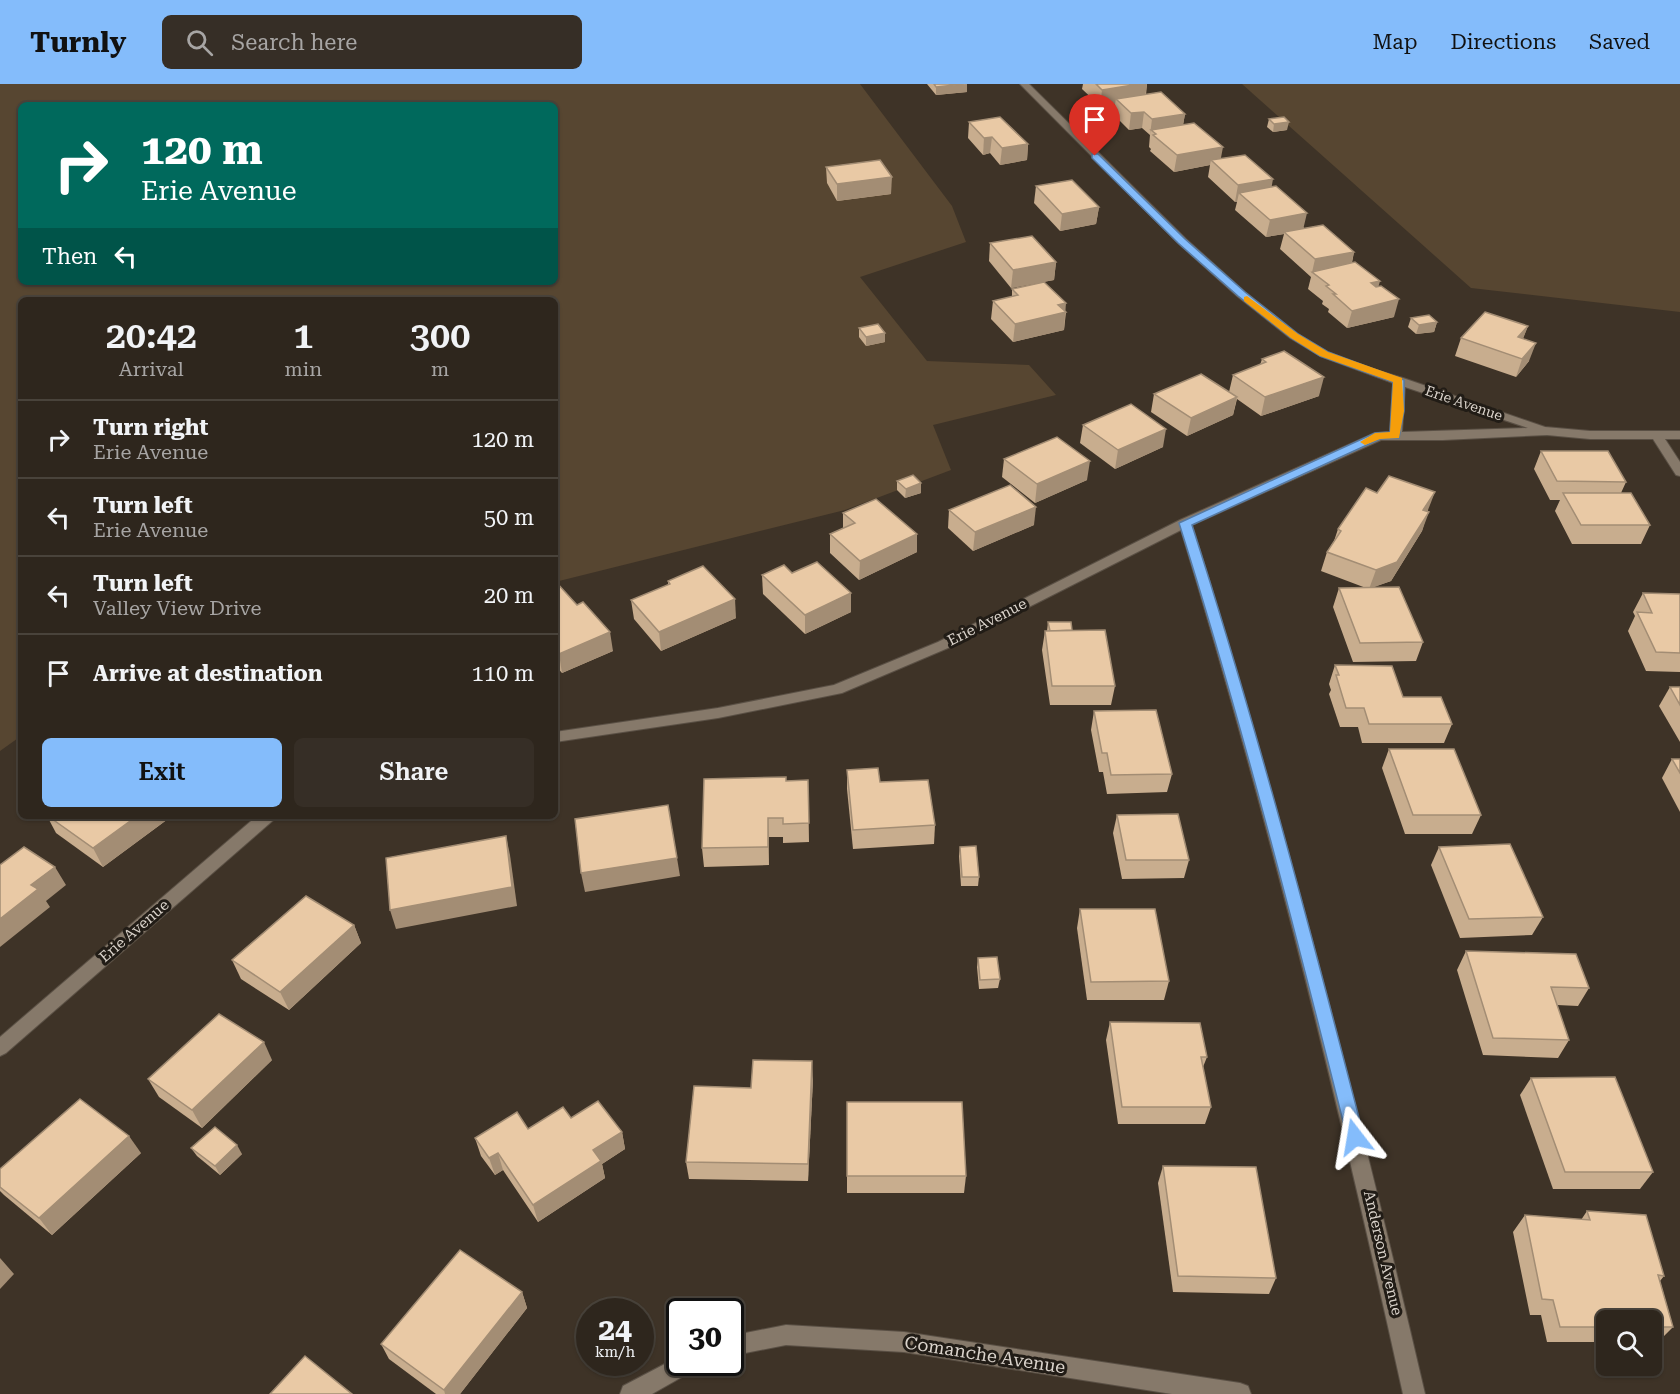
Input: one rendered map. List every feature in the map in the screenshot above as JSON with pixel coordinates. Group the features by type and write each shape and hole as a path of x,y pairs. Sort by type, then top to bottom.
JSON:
{"street":[{"name":"Erie Avenue","path":"1024,84 1182,241 1241,294 1294,336 1324,354 1547,431"},
{"path":"1395,436 1399,411 1399,380"},
{"name":"Erie Avenue","path":"558,737 718,713 837,689 944,645 1185,523 1379,436 1443,436 1547,431 1590,435 1680,435"},
{"path":"1656,434 1680,472"},
{"name":"Anderson Avenue","path":"1185,523 1211,604 1297,909 1367,1183 1414,1394"},
{"name":"Erie Avenue","path":"0,1048 264,819"},
{"name":"Comanche Avenue","path":"744,1343 786,1335 904,1342 1240,1394"},
{"path":"631,1394 666,1375"}],"shaded area":[{"path":"0,84 860,84 952,206 966,242 860,277 927,361 1029,365 1056,395 933,425 951,470 845,510 558,581 558,297 18,297 18,738 0,751"},
{"path":"1242,84 1680,84 1680,312 1471,288"}],"building":[{"path":"934,84 964,84 936,87"},
{"path":"1096,84 1139,84 1102,90"},
{"path":"1161,92 1185,114 1152,119 1144,112 1131,113 1116,99"},
{"path":"1000,117 1028,144 1002,148 992,137 984,138 969,122"},
{"path":"1284,117 1289,122 1274,124 1269,119"},
{"path":"1194,123 1223,147 1177,155 1153,135 1156,134 1151,130"},
{"path":"1245,155 1273,179 1238,185 1211,160"},
{"path":"880,160 892,177 837,184 826,167"},
{"path":"1072,180 1099,207 1062,214 1036,186"},
{"path":"1276,186 1307,213 1270,220 1239,193"},
{"path":"1323,225 1354,252 1315,259 1284,232"},
{"path":"1032,236 1056,262 1013,270 990,243"},
{"path":"1355,262 1380,281 1371,283 1376,287 1381,286 1399,299 1352,311 1326,286 1329,285 1312,272"},
{"path":"1044,282 1066,303 1058,305 1066,312 1015,324 993,301 1018,295 1012,289"},
{"path":"1485,312 1528,326 1518,337 1536,343 1522,359 1461,338"},
{"path":"1429,315 1437,322 1419,325 1411,318"},
{"path":"878,324 885,333 866,337 859,328"},
{"path":"1284,351 1324,377 1265,397 1233,375 1266,362 1262,359"},
{"path":"1201,374 1237,397 1191,418 1154,394"},
{"path":"1131,404 1166,429 1118,450 1083,425"},
{"path":"1057,437 1090,461 1037,484 1004,459"},
{"path":"1541,451 1608,451 1626,482 1557,481"},
{"path":"913,475 921,483 906,489 897,481"},
{"path":"1389,476 1435,492 1423,510 1429,512 1397,562 1376,570 1327,552 1341,531 1338,529 1366,488 1377,493"},
{"path":"1010,485 1036,507 975,532 949,510"},
{"path":"1563,493 1631,493 1650,525 1581,525"},
{"path":"876,499 917,534 860,561 830,534 855,523 843,513"},
{"path":"817,562 851,593 805,615 762,575 784,565 792,573"},
{"path":"703,566 735,599 659,632 631,600 670,584 668,581"},
{"path":"558,584 577,605 583,602 610,632 559,654"},
{"path":"1399,587 1423,642 1360,643 1339,588"},
{"path":"1643,593 1680,594 1680,653 1656,652 1637,612 1652,613"},
{"path":"1048,622 1071,622 1072,630 1050,631"},
{"path":"1105,630 1115,686 1052,686 1045,631"},
{"path":"1335,665 1392,666 1403,697 1441,697 1452,724 1369,724 1364,708 1346,708"},
{"path":"1670,687 1680,687 1680,705"},
{"path":"1156,710 1172,774 1111,775 1107,753 1102,753 1094,711"},
{"path":"1389,749 1454,749 1481,815 1413,815"},
{"path":"1672,759 1680,759 1680,773"},
{"path":"878,768 880,782 928,780 935,825 853,830 847,770"},
{"path":"786,777 786,781 808,780 809,823 783,824 783,818 768,818 768,847 702,848 704,779"},
{"path":"668,805 677,858 581,873 575,819"},
{"path":"1178,814 1189,860 1126,860 1117,815"},
{"path":"52,819 133,819 93,848"},
{"path":"506,836 512,887 390,910 386,858"},
{"path":"1510,844 1543,917 1469,919 1439,847"},
{"path":"976,846 979,877 962,877 960,847"},
{"path":"24,847 55,867 31,885 38,889 0,919 0,865"},
{"path":"306,896 354,925 280,992 232,960"},
{"path":"1080,909 1155,909 1169,981 1091,982"},
{"path":"1466,951 1576,954 1589,988 1551,987 1569,1040 1493,1038"},
{"path":"997,957 1000,979 980,980 978,958"},
{"path":"219,1014 264,1042 192,1110 148,1079"},
{"path":"1110,1022 1200,1023 1207,1057 1201,1057 1211,1107 1122,1107"},
{"path":"753,1060 812,1061 808,1164 686,1162 694,1086 751,1088"},
{"path":"1615,1077 1653,1172 1565,1172 1531,1078"},
{"path":"80,1099 129,1136 39,1218 0,1187 0,1169"},
{"path":"598,1101 622,1132 593,1150 601,1161 533,1205 498,1153 489,1158 475,1138 517,1112 528,1129 563,1107 571,1118"},
{"path":"847,1102 962,1102 966,1176 847,1176"},
{"path":"215,1127 237,1145 215,1166 191,1148"},
{"path":"1163,1166 1256,1167 1276,1278 1178,1276"},
{"path":"1587,1211 1646,1215 1664,1276 1658,1275 1673,1327 1662,1327 1662,1310 1596,1310 1596,1327 1560,1327 1553,1300 1542,1299 1525,1215 1590,1220"},
{"path":"460,1250 522,1292 444,1390 381,1344"},
{"path":"305,1356 352,1394 270,1394"}],"slow traffic":[{"path":"1247,299 1294,336 1324,354 1361,369 1399,380 1399,411 1395,436 1379,436 1365,442"}],"route":[{"path":"1095,156 1182,241 1241,294 1294,336 1324,354 1361,369 1399,380 1399,411 1395,436 1379,436 1185,523 1211,604 1297,909 1355,1137"}]}
